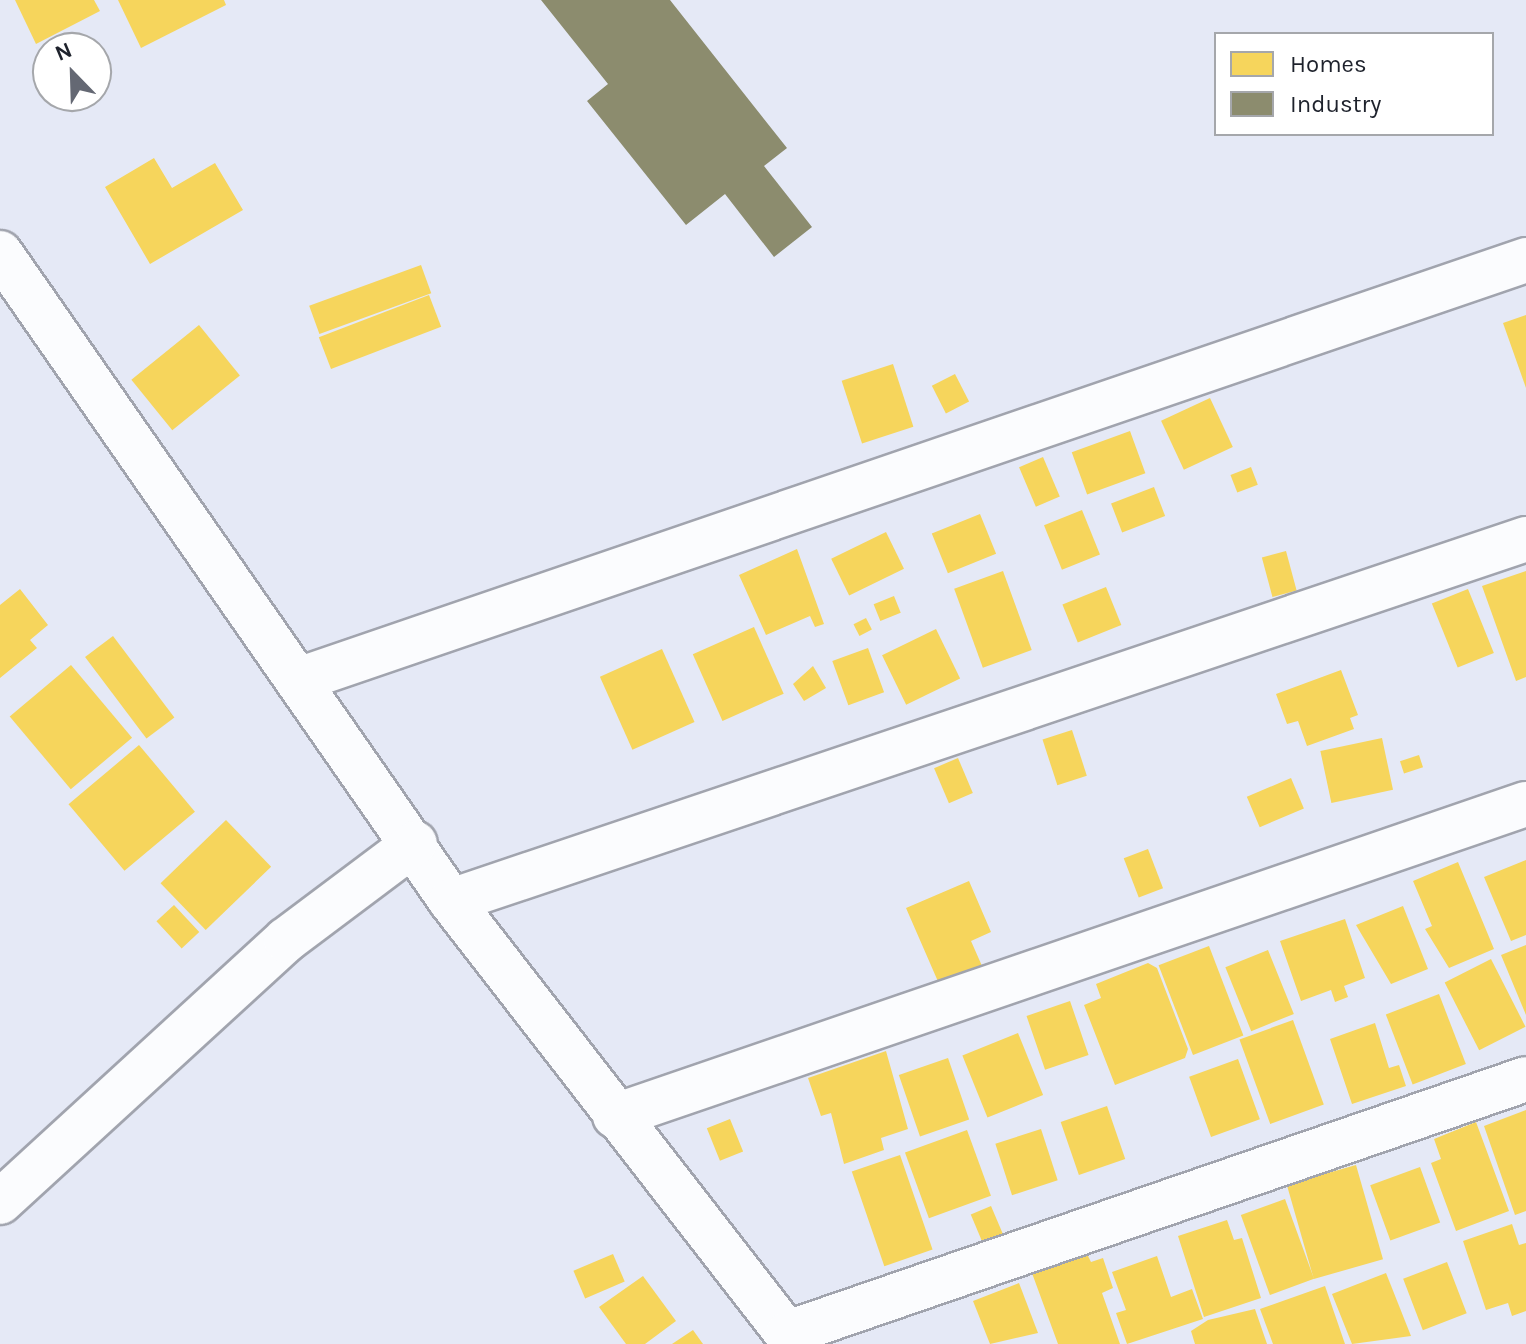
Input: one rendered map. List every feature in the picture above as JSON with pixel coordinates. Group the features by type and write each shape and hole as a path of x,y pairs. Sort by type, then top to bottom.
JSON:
{"street":[{"path":"0,253 415,843 451,901 791,1339 1526,1079"},
{"path":"298,680 1526,260"},
{"path":"451,901 1526,539"},
{"path":"615,1116 1526,804"},
{"path":"0,1202 286,940 415,843"}],"building: Homes":[{"path":"15,0 94,0 100,11 59,32 32,32 32,36"},
{"path":"118,0 224,0 226,5 141,48"},
{"path":"154,158 172,188 215,163 243,210 150,264 105,187"},
{"path":"421,265 431,293 319,334 309,306"},
{"path":"429,295 441,327 331,369 319,337"},
{"path":"1526,315 1526,388 1503,323"},
{"path":"199,325 240,376 172,430 131,380"},
{"path":"893,364 913,427 862,443 842,381"},
{"path":"955,374 969,402 946,413 932,386"},
{"path":"1210,398 1233,447 1184,470 1161,421"},
{"path":"1130,431 1145,473 1087,494 1072,452"},
{"path":"1043,457 1060,497 1036,507 1019,467"},
{"path":"1251,467 1258,485 1237,493 1230,475"},
{"path":"1154,487 1165,516 1122,532 1111,503"},
{"path":"1082,510 1100,555 1062,570 1044,525"},
{"path":"980,514 996,554 948,573 932,533"},
{"path":"886,532 904,569 849,596 831,559"},
{"path":"797,549 824,624 815,627 810,616 766,635 739,575"},
{"path":"1286,551 1297,591 1272,597 1262,557"},
{"path":"1003,571 1032,650 983,668 954,589"},
{"path":"1526,571 1526,677 1516,681 1482,586"},
{"path":"1106,587 1121,625 1078,643 1062,605"},
{"path":"20,589 48,625 30,640 37,648 0,678 0,605"},
{"path":"1468,589 1494,653 1458,668 1432,604"},
{"path":"894,596 901,613 880,621 874,604"},
{"path":"866,618 872,630 859,636 854,624"},
{"path":"754,627 784,694 722,721 693,654"},
{"path":"936,629 960,678 906,705 882,655"},
{"path":"113,636 174,717 146,739 85,657"},
{"path":"868,648 884,692 848,705 832,661"},
{"path":"662,649 695,722 632,750 600,677"},
{"path":"71,665 132,738 71,789 10,716"},
{"path":"813,666 826,688 804,701 793,684"},
{"path":"1341,670 1358,715 1350,718 1354,729 1307,746 1298,721 1287,724 1276,694"},
{"path":"1072,730 1087,776 1057,785 1043,740"},
{"path":"1382,738 1393,790 1331,803 1320,751"},
{"path":"139,745 195,812 124,871 69,804"},
{"path":"1419,755 1423,767 1404,774 1400,761"},
{"path":"958,758 973,793 949,803 934,768"},
{"path":"1291,778 1304,808 1260,827 1247,797"},
{"path":"226,820 271,867 206,930 161,883"},
{"path":"1148,849 1163,888 1139,898 1124,858"},
{"path":"1526,860 1526,935 1511,941 1484,877"},
{"path":"1458,862 1494,949 1449,968 1425,929 1432,926 1413,881"},
{"path":"969,881 991,932 971,941 986,975 943,993 906,908"},
{"path":"174,905 199,932 182,948 156,921"},
{"path":"1403,906 1428,969 1391,984 1356,925"},
{"path":"1345,919 1365,978 1344,986 1348,997 1335,1002 1331,990 1301,1001 1280,941"},
{"path":"1526,945 1526,1015 1501,955"},
{"path":"1209,946 1243,1036 1193,1055 1159,965"},
{"path":"1268,950 1294,1014 1251,1031 1225,967"},
{"path":"1491,959 1526,1027 1479,1050 1445,983"},
{"path":"1148,963 1157,968 1188,1049 1185,1058 1115,1085 1084,1005 1101,998 1096,984"},
{"path":"1439,994 1466,1064 1413,1084 1386,1014"},
{"path":"1070,1001 1089,1055 1045,1070 1027,1016"},
{"path":"1293,1020 1324,1105 1270,1124 1239,1039"},
{"path":"1375,1023 1389,1068 1399,1065 1406,1086 1352,1104 1330,1039"},
{"path":"1018,1033 1043,1095 987,1118 962,1055"},
{"path":"886,1051 908,1129 881,1138 884,1150 844,1164 831,1113 821,1116 808,1078"},
{"path":"948,1058 969,1119 920,1136 899,1075"},
{"path":"1238,1059 1260,1119 1211,1137 1189,1077"},
{"path":"1107,1106 1125,1159 1079,1175 1061,1122"},
{"path":"1526,1110 1526,1211 1515,1215 1484,1126"},
{"path":"730,1119 743,1151 720,1161 707,1128"},
{"path":"1476,1122 1509,1211 1456,1231 1431,1163 1441,1159 1434,1139"},
{"path":"1041,1129 1058,1180 1012,1195 995,1144"},
{"path":"967,1130 991,1196 929,1218 905,1153"},
{"path":"900,1155 933,1250 884,1266 852,1172"},
{"path":"1356,1165 1383,1259 1314,1279 1287,1185"},
{"path":"1420,1167 1440,1222 1390,1241 1370,1185"},
{"path":"1285,1199 1314,1279 1270,1295 1241,1215"},
{"path":"991,1206 1004,1237 984,1246 971,1215"},
{"path":"1227,1220 1234,1240 1242,1238 1261,1298 1204,1317 1178,1236"},
{"path":"1512,1224 1519,1245 1526,1243 1526,1311 1512,1316 1508,1303 1486,1310 1463,1241"},
{"path":"613,1254 625,1282 585,1298 573,1271"},
{"path":"1087,1254 1091,1262 1103,1258 1113,1288 1102,1293 1120,1344 1058,1344 1029,1265 1051,1258 1054,1266"},
{"path":"1157,1256 1171,1297 1192,1289 1203,1319 1127,1344 1116,1313 1126,1310 1112,1272"},
{"path":"1447,1262 1467,1313 1423,1330 1403,1279"},
{"path":"1386,1273 1411,1336 1352,1344 1332,1294"},
{"path":"643,1276 676,1321 645,1344 626,1344 599,1307"},
{"path":"1019,1283 1038,1333 990,1344 973,1301"},
{"path":"1325,1286 1345,1344 1273,1344 1260,1309"},
{"path":"1255,1309 1267,1344 1195,1344 1191,1331 1208,1320"},
{"path":"693,1330 703,1344 672,1344"}],"building: Industry":[{"path":"541,0 670,0 787,148 764,166 812,227 774,257 725,194 686,225 587,101 608,84"}]}
